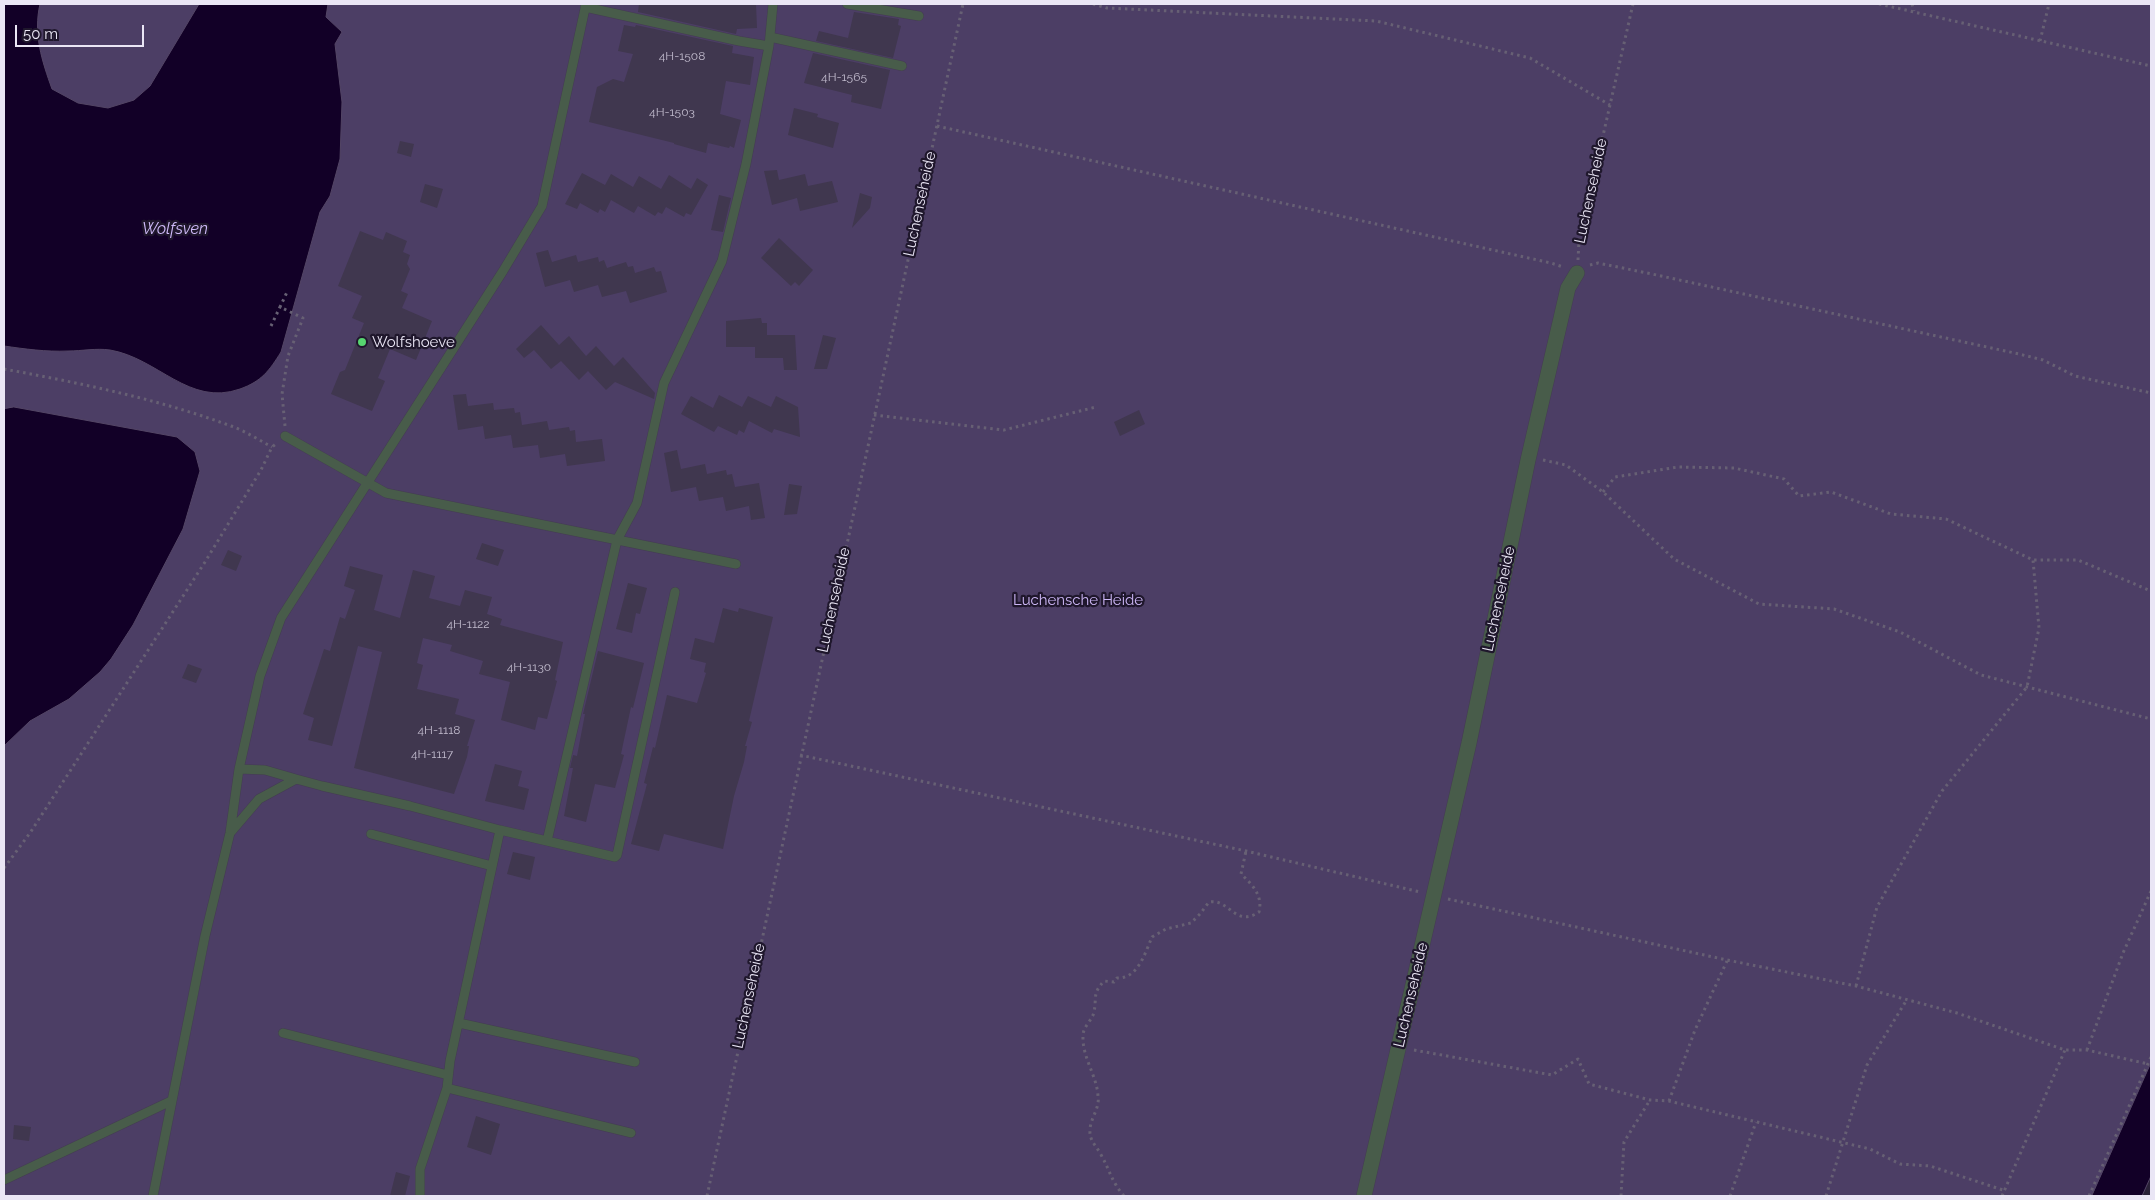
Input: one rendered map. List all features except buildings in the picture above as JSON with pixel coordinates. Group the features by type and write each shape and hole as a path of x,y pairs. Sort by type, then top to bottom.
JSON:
{"street":[{"name":"Luchenseheide","path":"1364,1196 1471,733 1528,460 1568,288 1577,273"}],"lane":[{"path":"547,841 617,540 637,503 664,383 722,261 746,164 770,41 773,4"},
{"path":"847,4 919,16"},
{"path":"152,1196 185,1043 205,936 230,833 239,769 260,676 281,618 503,271 542,206 585,5 739,41 770,41 902,66"},
{"path":"285,436 367,484 386,493 736,564"},
{"path":"239,769 265,770 322,786 615,857 617,855 675,592"},
{"path":"230,833 259,799 296,779"},
{"path":"420,1196 420,1169 447,1088 458,1023 500,830"},
{"path":"371,834 492,866"},
{"path":"458,1023 635,1062"},
{"path":"283,1033 448,1075"},
{"path":"447,1088 632,1133"},
{"path":"4,1180 171,1101"}],"path":[{"name":"Luchenseheide","path":"707,1196 800,755 963,4"},
{"path":"1093,4 1107,8 1376,21 1530,58 1610,105"},
{"name":"Luchenseheide","path":"1577,273 1578,241 1632,4"},
{"path":"1879,4 2151,66"},
{"path":"1912,4 1915,12"},
{"path":"2040,41 2049,4"},
{"path":"937,126 1551,263 1577,273 1586,266 1598,263 2019,354 2042,360 2075,376 2151,393"},
{"path":"271,326 288,290"},
{"path":"4,868 30,832 205,562 261,470 272,447 285,436 282,394 288,356 303,318 280,307"},
{"path":"4,368 80,383 149,400 233,426 272,447"},
{"path":"874,415 1004,430 1096,407"},
{"path":"1528,460 1544,460 1566,465 1604,492 1674,559 1759,604 1834,609 1900,632 1981,675 2151,719"},
{"path":"1604,492 1615,477 1678,467 1734,468 1784,479 1799,496 1831,492 1891,514 1946,519 2033,560 2078,560 2151,591"},
{"path":"1856,986 1876,908 1942,791 2027,687 2039,628 2033,560"},
{"path":"800,755 1246,851 1434,896 1856,986 1957,1012 2065,1050 2087,1050 2148,1064"},
{"path":"1124,1196 1112,1180 1099,1151 1090,1139 1091,1122 1098,1106 1098,1096 1085,1052 1083,1037 1084,1028 1093,1016 1096,990 1104,981 1114,982 1116,978 1123,978 1134,971 1145,956 1152,937 1166,929 1190,923 1209,902 1220,904 1239,917 1248,917 1259,912 1260,900 1252,885 1242,874 1246,851"},
{"path":"2087,1050 2123,953 2151,891"},
{"path":"1669,1101 1694,1030 1727,960"},
{"path":"1826,1196 1867,1065 1906,1000"},
{"path":"1398,1047 1552,1075 1578,1059 1589,1084 1650,1100 1669,1101 1870,1149 1900,1164 1930,1166 2006,1191"},
{"path":"2002,1196 2006,1191 2065,1050"},
{"path":"2089,1196 2151,1057"},
{"path":"1621,1196 1624,1142 1650,1100"},
{"path":"1730,1196 1756,1122"}],"green space":[{"name":"Luchensche Heide","path":"4,4 2151,4 2151,1063 2092,1196 4,1196"}],"water":[{"name":"Wolfsven","path":"4,4 40,4 38,37 42,58 52,89 78,103 108,108 134,100 150,86 199,4 328,4 326,17 342,32 335,44 342,102 340,159 330,196 320,212 281,352 269,370 254,383 240,389 222,393 205,392 189,387 143,362 110,350 52,351 4,346"},
{"path":"14,407 177,437 195,452 200,471 183,529 133,625 111,659 100,672 69,699 30,721 4,746 4,409"},
{"path":"2151,1063 2151,1176 2142,1196 2092,1196"}],"place":[{"name":"Wolfshoeve","path":"362,342"}]}
